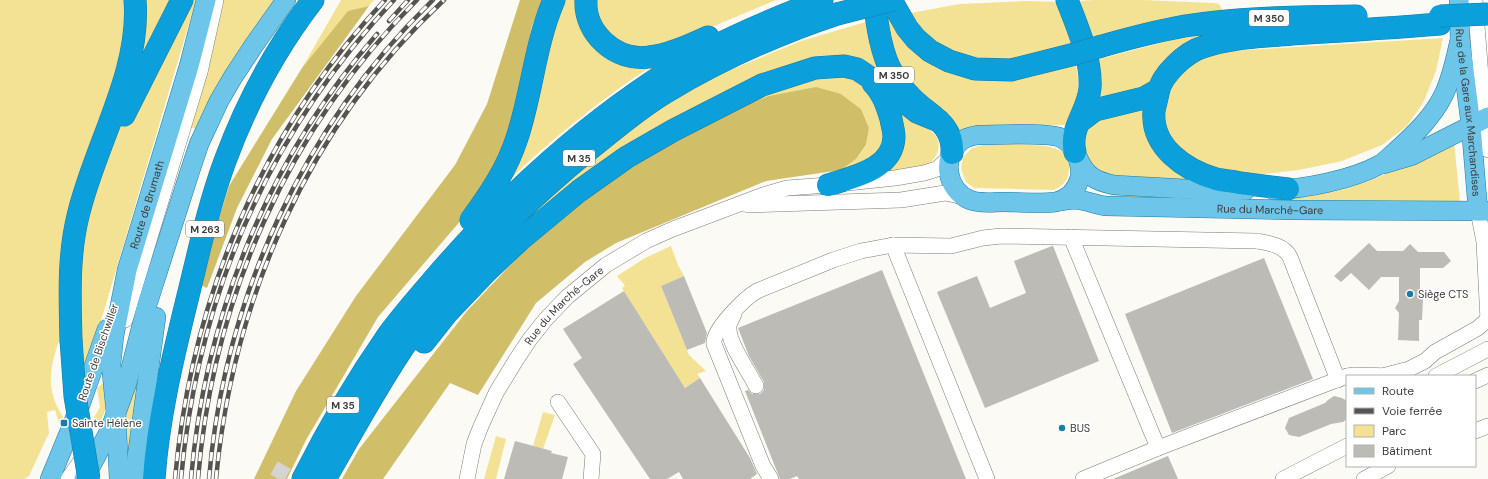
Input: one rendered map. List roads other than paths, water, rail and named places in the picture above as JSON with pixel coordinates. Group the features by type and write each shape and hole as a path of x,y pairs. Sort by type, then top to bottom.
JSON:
{"highway":[{"path":"89,479 75,396 71,330 71,271 73,243 85,188 128,64 133,41 135,0"},
{"path":"71,330 74,272 77,251 84,218 92,191 113,138 182,0"},
{"name":"M 263","path":"154,479 161,418 176,342 209,213 225,161 253,97 273,60 313,0"},
{"path":"406,312 428,276 489,195 506,167 517,138 543,30 554,0"},
{"path":"586,0 588,16 597,36 615,51 638,57 649,58 668,53 737,25 758,26"},
{"path":"1067,0 1074,11 1084,47 1090,89 1087,102 1073,137 1077,155"},
{"name":"M 35","path":"303,479 343,406 388,335 406,312 466,243 516,191 608,114 656,80 703,53 758,26 830,7 881,2"},
{"name":"M 350","path":"881,2 916,39 930,51 948,61 975,69 1011,70 1138,36 1185,26 1286,17 1440,20 1488,14"},
{"name":"M 350","path":"881,2 885,56 892,73 908,95 939,121"},
{"name":"M 35","path":"325,479 409,338 426,315 478,253 532,198 618,126 664,93 711,66 830,7"},
{"path":"1288,189 1217,179 1194,171 1183,165 1169,152 1161,141 1156,126 1154,111 1158,90 1169,71 1178,62 1201,47 1219,42 1440,20 1488,22"},
{"path":"384,380 420,347 447,313 482,276 520,240 579,191 627,157 674,130 762,85 815,68 844,66 857,69 893,93 917,112 939,121 950,137 951,156"},
{"path":"828,185 860,175 873,169 887,157 891,150 894,137 886,102 876,86 857,69"},
{"path":"1079,122 1095,110 1144,98 1158,90"}],"main road":[{"name":"Route de Brumath","path":"119,479 117,397 112,354 114,336 127,270 189,66 206,0"},
{"name":"Route de Brumath","path":"117,397 136,353 147,305 199,144 219,101 233,77 286,0"},
{"name":"Rue de la Gare aux Marchandises","path":"1459,0 1460,39 1481,120 1483,211"},
{"path":"1380,165 1414,134 1436,109 1444,93 1453,68 1460,39"},
{"path":"964,197 952,183 948,170 954,148 961,141 971,136 1055,136 1066,141 1077,155 1084,170 1090,176 1104,183 1114,185 1222,191 1288,189 1338,180 1411,156 1481,120"},
{"path":"1062,201 1072,193 1081,174 1077,155"},
{"name":"Rue du Marché-Gare","path":"964,197 977,202 1049,203 1073,198 1096,204 1114,206 1290,210 1483,211"},
{"name":"Route de Brumath","path":"134,479 149,363 169,234"},
{"name":"Route de Bischwiller","path":"50,479 89,381 127,270"},
{"path":"84,479 96,458 117,397"},
{"path":"96,458 103,455 118,460"}],"street":[{"path":"124,479 117,397 122,328 200,72 216,0"},
{"path":"1475,0 1481,120 1488,150"},
{"name":"Rue du Marché-Gare","path":"467,479 474,444 480,426 496,393 530,338 567,297 606,265 646,241 673,228 763,195 787,188 895,178 924,173 937,169 951,156"},
{"path":"737,205 901,200 945,193 964,197"},
{"name":"Rue de la Gare aux Marchandises","path":"1483,211 1486,239 1488,320"},
{"path":"771,479 763,466 714,344 714,337 724,321 745,299 757,291 850,254 893,245 946,246 992,237 1071,237 1257,242 1285,250 1290,257 1344,377 1158,448 1083,479"},
{"path":"1071,237 1158,448"},
{"path":"893,245 988,479"},
{"path":"735,311 729,327 730,333 734,344 756,386"},
{"path":"1392,375 1409,370 1427,360 1435,352 1478,328 1488,320"},
{"path":"1438,375 1488,349"},
{"path":"68,479 92,443 117,397 136,353"},
{"path":"1427,360 1435,375"},
{"path":"1476,381 1488,375"},
{"path":"558,402 592,454 591,479"},
{"path":"1476,431 1488,426"},
{"path":"1283,479 1346,447"},
{"path":"1364,479 1386,467"}],"tunnel":[{"path":"274,468 294,479"}],"railway":[{"path":"175,479 184,412 197,347 216,283 240,222 268,162 302,105 341,51 385,0"},
{"path":"181,479 190,411 204,346 223,282 247,221 276,162 310,106 349,52 394,0"},
{"path":"389,21 408,0"},
{"path":"198,479 206,412 220,346 240,282 265,220 295,161 330,104 371,50 417,0"},
{"path":"209,479 218,412 232,346 252,282 278,219 309,159 345,103 387,49 433,0"},
{"path":"216,479 225,412 240,345 260,281 286,218 317,159 354,102 396,49 444,0"},
{"path":"191,479 199,418 211,358 227,299 248,242 274,186 304,133 338,82 377,34"}],"place":[{"name":"Siège CTS","path":"1410,294"},
{"name":"Sainte Hélène","path":"64,423"},
{"name":"BUS","path":"1062,428"}]}
